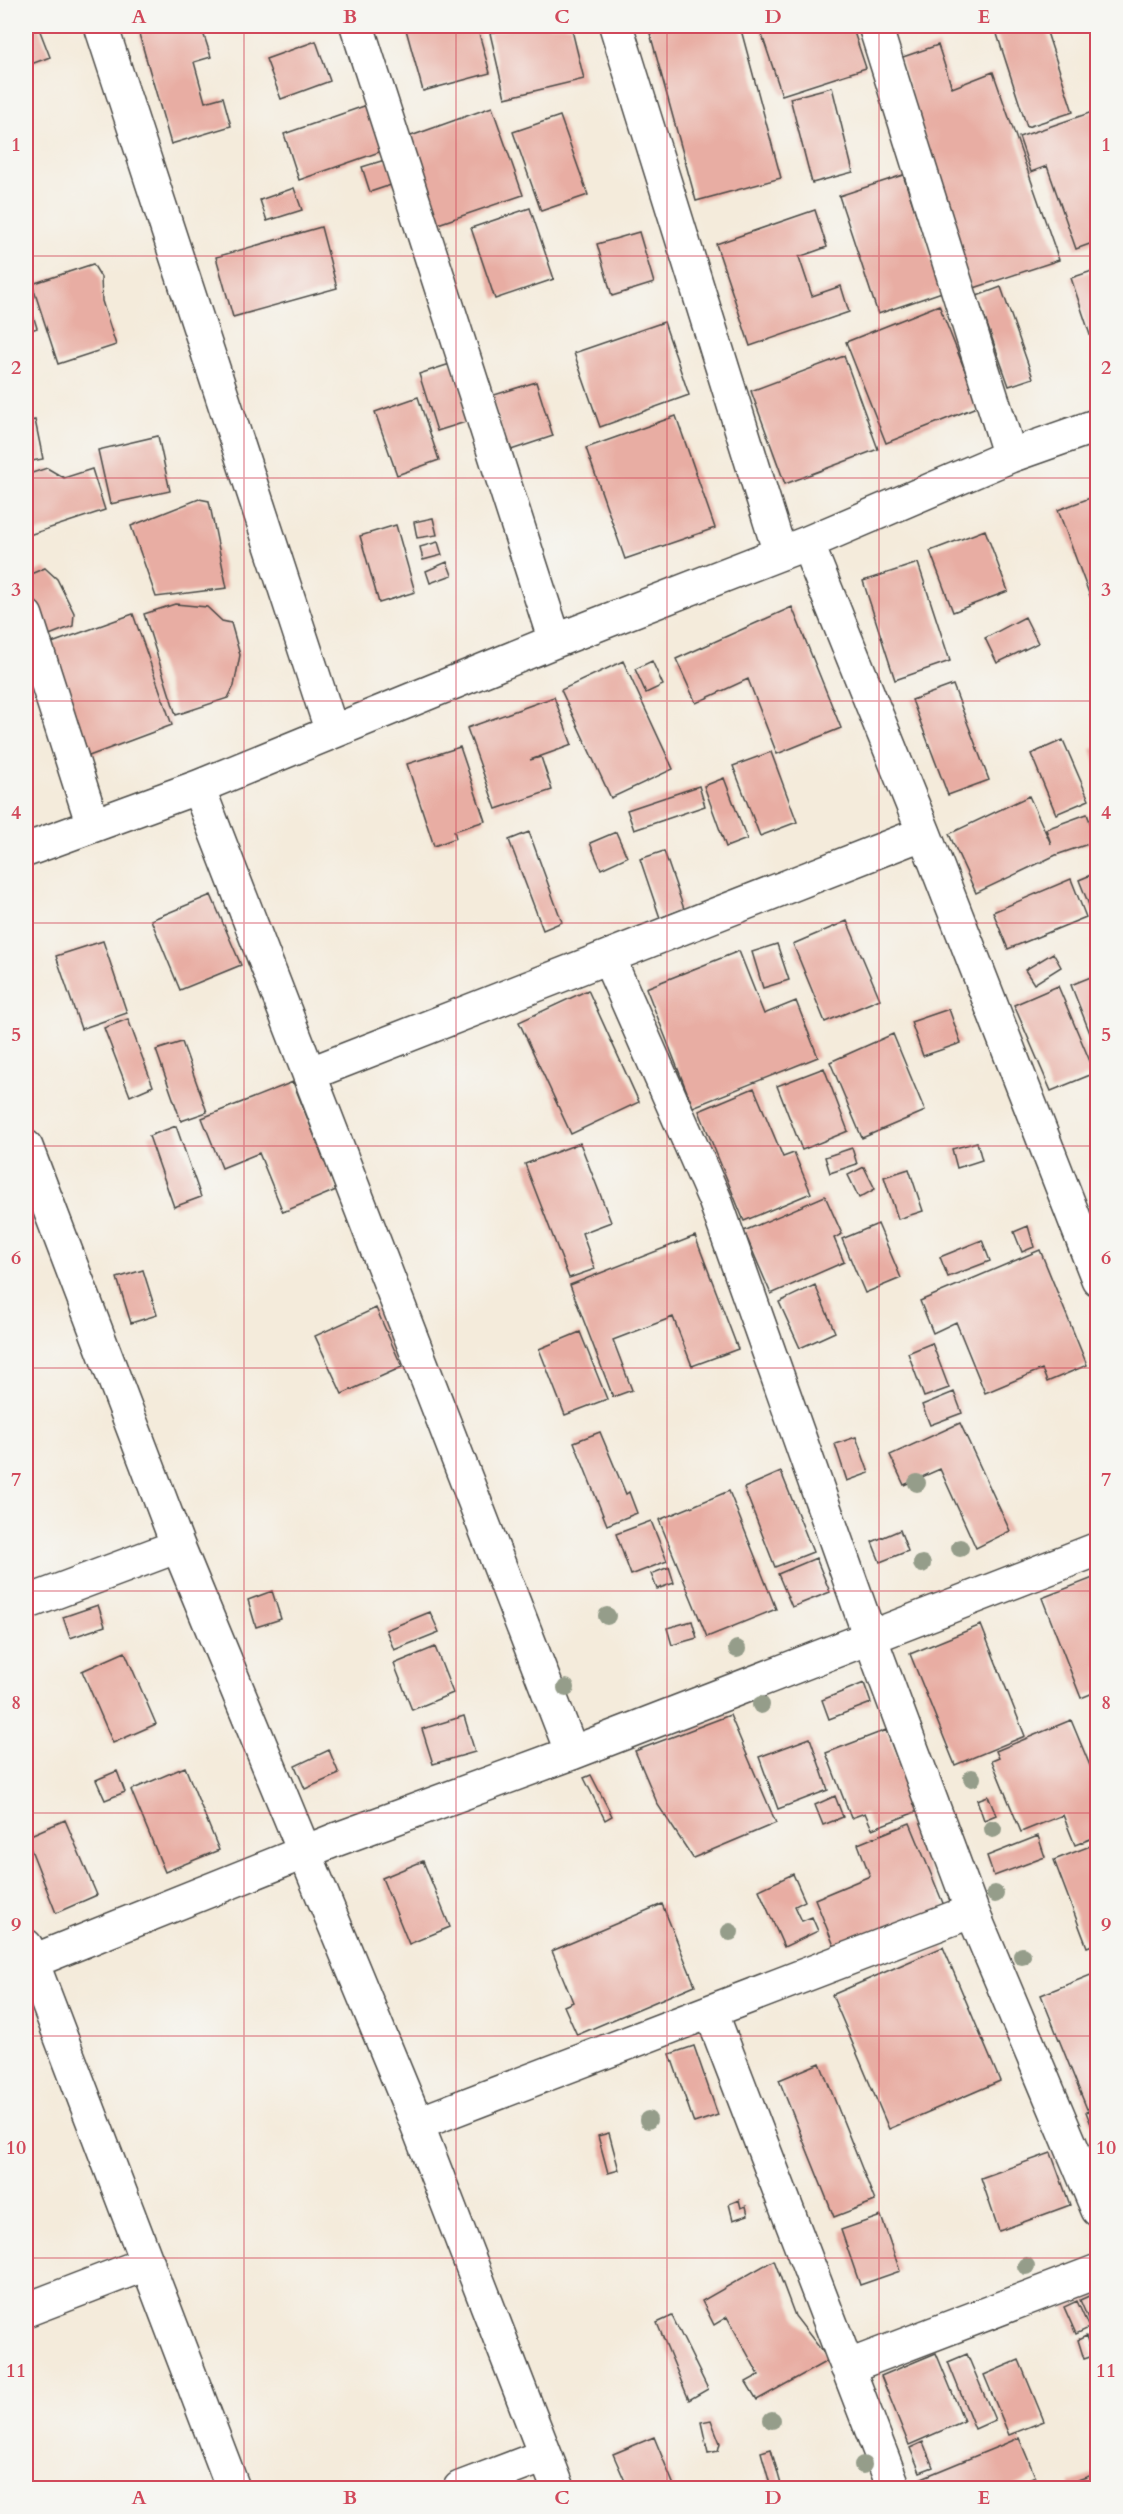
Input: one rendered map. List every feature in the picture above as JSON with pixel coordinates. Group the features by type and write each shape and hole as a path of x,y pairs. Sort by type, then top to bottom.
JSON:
{"street":[{"path":"101,26 332,732"},
{"path":"357,26 555,642"},
{"path":"616,26 793,548 924,833 1090,1240 1098,1279"},
{"path":"875,26 1010,456"},
{"path":"26,850 198,787 793,548 1010,456 1098,425"},
{"path":"26,616 93,825"},
{"path":"198,787 572,1753"},
{"path":"309,1074 924,833"},
{"path":"608,957 715,1200 870,1637 972,1911 1098,2210"},
{"path":"28,1161 178,1546 417,2124 558,2488"},
{"path":"26,1603 178,1546"},
{"path":"233,2488 28,1957 572,1753 1098,1549"},
{"path":"417,2124 972,1911"},
{"path":"711,2012 894,2488"},
{"path":"26,2310 148,2264"},
{"path":"847,2367 1098,2271"},
{"path":"460,2488 544,2456"}],"building":[{"path":"26,26 38,26 50,57 26,66"},
{"path":"168,26 201,26 211,57 194,62 205,102 223,97 231,126 171,144 139,34"},
{"path":"405,26 477,26 490,73 423,91"},
{"path":"522,26 571,26 584,79 505,98 490,33"},
{"path":"648,26 740,26 781,178 696,201"},
{"path":"759,26 852,26 866,68 782,95"},
{"path":"1012,26 1045,26 1073,112 1027,127 996,31"},
{"path":"316,41 330,81 281,99 266,59"},
{"path":"938,45 952,88 993,72 1059,260 971,289 900,58"},
{"path":"832,87 853,172 812,183 790,98"},
{"path":"370,104 385,150 299,180 284,134"},
{"path":"492,107 523,195 438,224 408,137"},
{"path":"1098,110 1098,241 1076,249 1047,166 1031,172 1019,137"},
{"path":"560,116 588,195 541,211 513,132"},
{"path":"388,159 397,183 370,192 362,167"},
{"path":"903,175 942,292 878,314 839,196"},
{"path":"294,188 302,210 267,221 260,200"},
{"path":"530,208 554,279 495,299 471,228"},
{"path":"815,210 827,247 799,257 812,296 841,286 849,312 750,346 716,244"},
{"path":"321,227 337,288 233,317 216,257"},
{"path":"639,232 654,283 612,296 597,244"},
{"path":"93,264 101,277 102,301 116,345 58,364 32,284"},
{"path":"1098,269 1098,356 1097,356 1071,278"},
{"path":"1001,287 1033,378 1009,386 977,296"},
{"path":"26,293 37,328 26,332"},
{"path":"939,305 979,406 886,443 846,342"},
{"path":"664,322 689,395 600,427 574,353"},
{"path":"844,356 878,449 785,484 751,391"},
{"path":"453,363 472,420 437,431 419,374"},
{"path":"536,382 553,436 508,451 491,396"},
{"path":"418,397 439,460 397,475 375,412"},
{"path":"676,416 715,528 625,559 586,448"},
{"path":"35,420 43,459 26,462 26,422"},
{"path":"158,436 170,491 110,504 98,450"},
{"path":"47,468 64,478 92,469 105,510 26,536 26,475"},
{"path":"1098,495 1098,615 1097,615 1058,510"},
{"path":"199,499 209,501 227,588 156,597 131,526"},
{"path":"433,518 437,535 417,538 414,522"},
{"path":"396,525 415,592 379,603 360,536"},
{"path":"985,530 1008,591 953,612 930,551"},
{"path":"438,542 442,555 423,560 420,547"},
{"path":"447,562 452,575 430,583 426,571"},
{"path":"918,563 950,661 895,680 863,581"},
{"path":"45,568 57,579 74,613 73,626 44,637 26,586 26,576"},
{"path":"175,604 207,607 222,621 231,623 240,655 234,686 228,698 176,715 144,614"},
{"path":"792,607 841,728 777,754 748,679 696,703 676,659"},
{"path":"133,614 172,725 89,756 49,644"},
{"path":"1025,617 1038,643 997,663 985,638"},
{"path":"623,661 673,769 611,798 561,690"},
{"path":"652,661 663,685 646,693 635,669"},
{"path":"953,685 989,780 948,795 912,700"},
{"path":"554,697 572,745 530,760 541,757 552,790 496,809 467,728"},
{"path":"1063,740 1089,800 1056,814 1031,754"},
{"path":"460,747 485,821 454,831 456,838 434,846 407,764"},
{"path":"1098,747 1098,767 1097,767 1091,749"},
{"path":"771,752 797,822 760,836 733,766"},
{"path":"724,778 747,839 726,847 704,786"},
{"path":"699,786 705,806 634,830 627,810"},
{"path":"1029,796 1051,844 1046,829 1087,814 1097,841 1056,855 976,893 949,834"},
{"path":"529,832 562,922 543,930 509,840"},
{"path":"616,832 627,857 601,869 590,843"},
{"path":"664,851 684,909 660,918 640,859"},
{"path":"1098,872 1098,925 1097,925 1079,880"},
{"path":"1071,879 1086,917 1008,949 993,912"},
{"path":"211,895 241,965 180,990 151,920"},
{"path":"847,921 880,999 825,1022 793,944"},
{"path":"103,941 127,1013 81,1029 56,956"},
{"path":"777,944 789,980 763,988 752,952"},
{"path":"739,951 764,1014 796,1001 818,1057 693,1107 646,988"},
{"path":"1053,953 1061,967 1034,984 1025,970"},
{"path":"1098,974 1098,1051 1097,1051 1071,985"},
{"path":"1058,986 1095,1073 1051,1091 1014,1005"},
{"path":"588,990 639,1102 571,1134 519,1022"},
{"path":"949,1009 961,1043 923,1056 911,1022"},
{"path":"128,1019 153,1086 130,1096 104,1028"},
{"path":"893,1034 925,1111 862,1138 830,1062"},
{"path":"182,1042 207,1112 181,1121 156,1050"},
{"path":"824,1068 848,1131 802,1150 777,1086"},
{"path":"293,1082 336,1190 283,1212 259,1153 222,1168 202,1118"},
{"path":"754,1088 783,1157 794,1153 811,1193 744,1221 699,1111"},
{"path":"176,1126 201,1197 174,1207 149,1136"},
{"path":"977,1142 982,1160 957,1168 952,1149"},
{"path":"580,1143 611,1222 582,1233 595,1269 569,1278 525,1164"},
{"path":"852,1148 857,1164 830,1173 825,1157"},
{"path":"864,1167 875,1189 859,1198 848,1175"},
{"path":"909,1169 923,1211 898,1219 884,1177"},
{"path":"825,1196 842,1234 834,1238 844,1262 771,1294 744,1231"},
{"path":"878,1224 901,1278 865,1293 842,1239"},
{"path":"1028,1226 1034,1247 1022,1252 1014,1232"},
{"path":"695,1236 738,1349 692,1366 673,1317 613,1340 632,1390 613,1397 570,1285"},
{"path":"982,1240 990,1261 948,1277 940,1257"},
{"path":"1040,1250 1087,1365 1047,1382 1042,1369 985,1393 956,1322 933,1333 920,1301"},
{"path":"143,1270 157,1315 131,1323 117,1278"},
{"path":"815,1285 835,1332 800,1348 779,1302"},
{"path":"376,1308 402,1367 342,1394 315,1336"},
{"path":"580,1332 607,1399 565,1415 539,1349"},
{"path":"932,1343 949,1388 924,1397 908,1353"},
{"path":"954,1392 962,1413 930,1425 922,1405"},
{"path":"960,1423 1010,1531 976,1548 940,1469 904,1485 890,1455"},
{"path":"600,1432 626,1494 629,1492 637,1513 607,1525 574,1442"},
{"path":"856,1437 869,1473 847,1481 835,1444"},
{"path":"781,1472 813,1552 775,1567 744,1488"},
{"path":"729,1491 776,1609 707,1637 659,1520"},
{"path":"651,1521 667,1561 631,1575 616,1534"},
{"path":"900,1530 908,1551 880,1562 872,1542"},
{"path":"816,1558 830,1592 792,1607 778,1574"},
{"path":"669,1567 674,1583 657,1589 651,1574"},
{"path":"1098,1576 1098,1691 1081,1698 1042,1598"},
{"path":"272,1591 281,1619 256,1627 248,1600"},
{"path":"98,1605 105,1626 70,1638 63,1617"},
{"path":"430,1612 439,1632 394,1650 386,1630"},
{"path":"692,1621 697,1638 672,1645 667,1628"},
{"path":"981,1625 1025,1736 955,1765 910,1654"},
{"path":"435,1647 453,1693 412,1710 394,1664"},
{"path":"125,1652 156,1724 113,1743 82,1671"},
{"path":"864,1683 871,1703 829,1719 822,1700"},
{"path":"730,1715 776,1823 693,1858 658,1805 635,1751"},
{"path":"464,1716 475,1752 433,1764 422,1729"},
{"path":"1071,1720 1098,1785 1098,1836 1075,1845 1063,1815 1021,1832 992,1761 999,1758 996,1751"},
{"path":"886,1730 918,1811 872,1829 865,1813 851,1818 826,1753"},
{"path":"810,1738 828,1790 778,1809 759,1757"},
{"path":"329,1750 339,1774 305,1789 295,1766"},
{"path":"185,1767 219,1850 165,1872 131,1790"},
{"path":"117,1771 125,1792 105,1800 96,1780"},
{"path":"591,1775 612,1816 605,1820 584,1778"},
{"path":"835,1796 843,1817 823,1825 815,1805"},
{"path":"988,1796 996,1815 984,1820 977,1800"},
{"path":"65,1820 97,1895 56,1913 26,1837"},
{"path":"910,1823 945,1908 837,1953 815,1899 870,1876 858,1844"},
{"path":"1038,1836 1045,1857 994,1876 987,1856"},
{"path":"1098,1843 1098,1943 1087,1947 1054,1860"},
{"path":"423,1861 450,1927 409,1944 382,1878"},
{"path":"793,1874 805,1901 795,1906 802,1921 812,1917 818,1931 784,1947 759,1890"},
{"path":"662,1904 695,1985 577,2035 564,2006 573,2002 552,1951"},
{"path":"943,1947 1000,2081 889,2129 832,1995"},
{"path":"1098,1972 1098,2105 1087,2109 1041,1995"},
{"path":"694,2046 718,2115 694,2123 670,2054"},
{"path":"820,2063 875,2201 834,2217 779,2080"},
{"path":"1098,2107 1098,2139 1097,2139 1086,2112"},
{"path":"609,2133 619,2170 608,2173 598,2136"},
{"path":"1051,2153 1070,2205 999,2231 981,2178"},
{"path":"739,2200 741,2208 746,2206 748,2215 733,2220 729,2204"},
{"path":"881,2216 900,2271 860,2285 841,2230"},
{"path":"774,2260 795,2316 829,2360 757,2400 746,2382 759,2375 727,2317 714,2325 702,2301"},
{"path":"1098,2292 1098,2326 1092,2328 1080,2300"},
{"path":"1077,2301 1089,2328 1076,2334 1064,2307"},
{"path":"672,2316 708,2389 689,2400 657,2323"},
{"path":"1086,2336 1093,2356 1084,2359 1078,2340"},
{"path":"936,2353 964,2421 909,2445 881,2376"},
{"path":"967,2354 995,2420 975,2429 948,2362"},
{"path":"1019,2360 1044,2421 1009,2435 984,2375"},
{"path":"711,2420 720,2443 718,2451 708,2453 701,2422"},
{"path":"654,2437 675,2488 628,2488 613,2454"},
{"path":"1019,2438 1035,2476 1010,2488 920,2488 917,2480"},
{"path":"923,2442 933,2467 920,2472 910,2448"},
{"path":"771,2449 782,2488 771,2488 761,2452"},
{"path":"1098,2473 1098,2488 1071,2488 1069,2483"}]}
